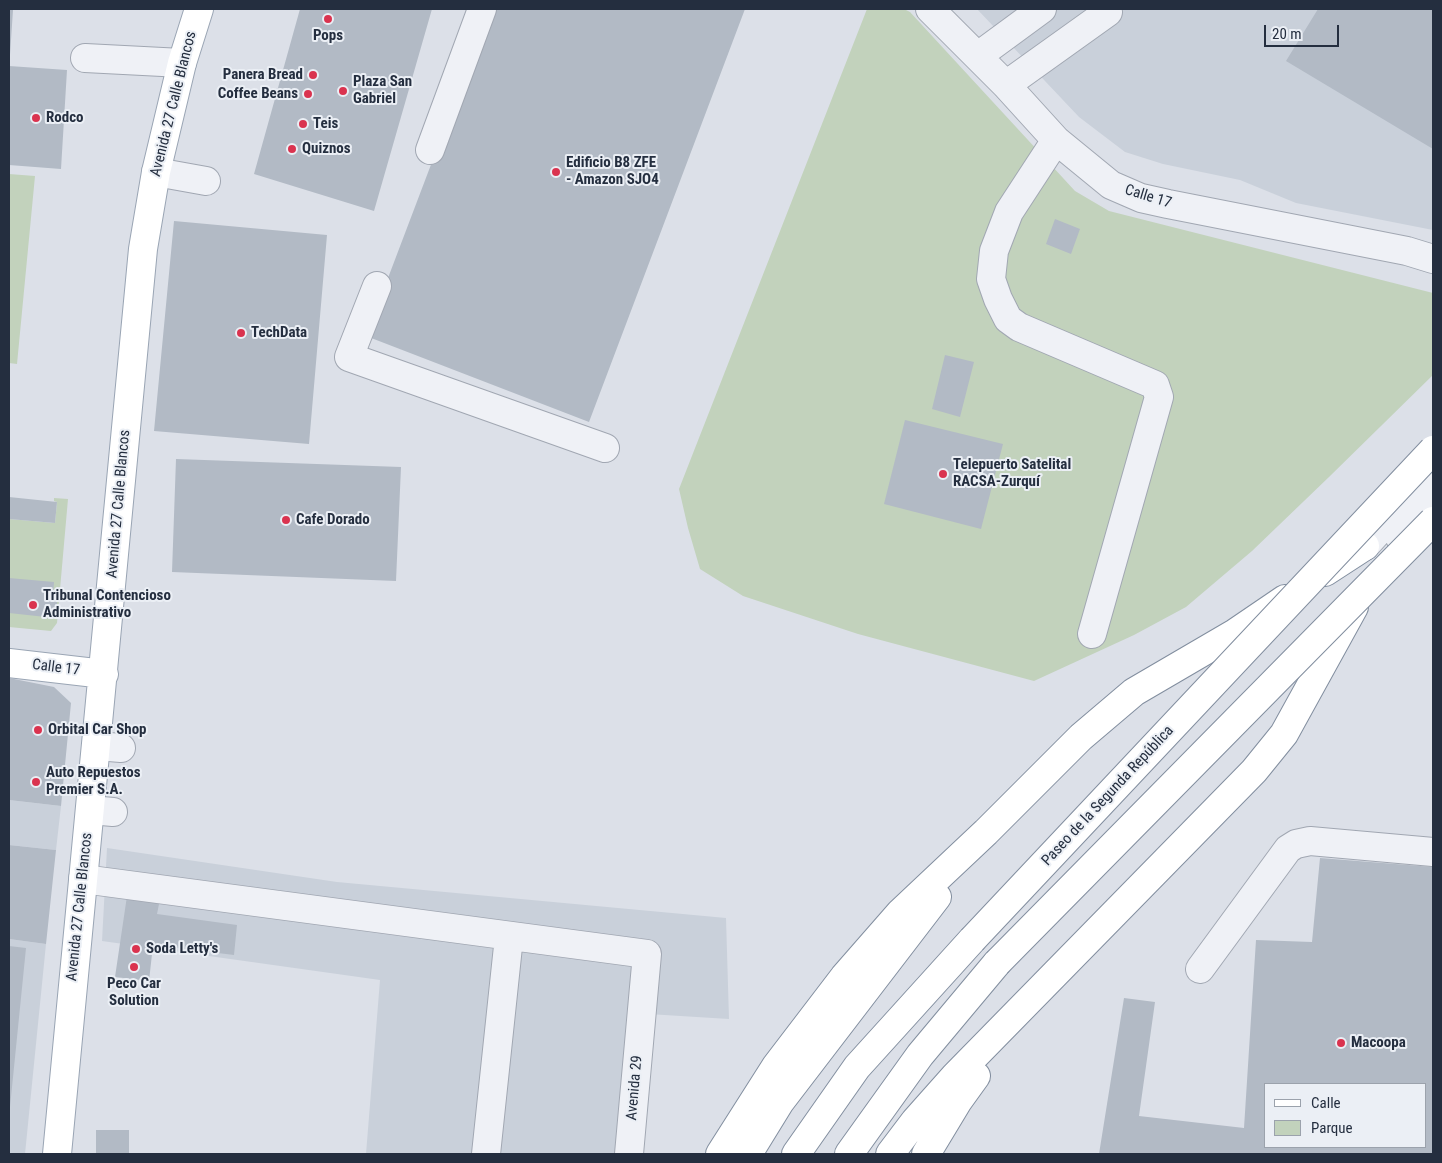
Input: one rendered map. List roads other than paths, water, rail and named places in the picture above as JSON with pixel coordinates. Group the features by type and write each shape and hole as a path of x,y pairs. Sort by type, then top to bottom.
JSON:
{"main road":[{"name":"Avenida 27 Calle Blancos","path":"57,1154 83,879 101,811 109,747 104,674 141,268 156,172 182,63 199,9"},
{"name":"Paseo de la Segunda República","path":"796,1154 857,1067 972,940 1433,450"},
{"path":"849,1154 920,1055 997,963 1433,521"},
{"path":"720,1154 776,1066 844,978 900,914 986,832 1081,737 1134,692 1373,553"},
{"path":"890,1154 914,1121 955,1076 1254,771 1284,734 1373,553"},
{"name":"Calle 17","path":"9,663 104,674"},
{"path":"748,1154 780,1102 986,832"},
{"path":"926,1154 958,1100 1039,992"}],"street":[{"path":"430,150 482,9"},
{"name":"Calle 17","path":"930,9 1006,85 1056,140 1111,185 1141,198 1407,251 1433,259"},
{"path":"978,56 1042,9"},
{"path":"1006,85 1108,12"},
{"path":"85,58 182,63"},
{"path":"1056,140 1010,212 994,251 991,279 998,299 1008,320 1019,327 1155,385 1159,397 1092,634"},
{"path":"156,172 206,181"},
{"path":"377,286 349,357 605,448"},
{"path":"1373,553 1433,471"},
{"path":"1373,553 1433,501"},
{"path":"1200,969 1288,849 1296,844 1310,842 1433,852"},
{"path":"83,879 509,937 486,1154"},
{"name":"Avenida 29","path":"509,937 647,954 629,1154"}],"place":[{"name":"Pops","path":"328,19"},
{"name":"Panera Bread","path":"313,75"},
{"name":"Plaza San Gabriel","path":"343,91"},
{"name":"Coffee Beans","path":"308,94"},
{"name":"Rodco","path":"36,118"},
{"name":"Teis","path":"303,124"},
{"name":"Quiznos","path":"292,149"},
{"name":"Edificio B8 ZFE - Amazon SJO4","path":"556,172"},
{"name":"TechData","path":"241,333"},
{"name":"Telepuerto Satelital RACSA-Zurquí","path":"943,474"},
{"name":"Cafe Dorado","path":"286,520"},
{"name":"Tribunal Contencioso Administrativo","path":"33,605"},
{"name":"Orbital Car Shop","path":"38,730"},
{"name":"Auto Repuestos Premier S.A.","path":"36,782"},
{"name":"Soda Letty's","path":"136,949"},
{"name":"Peco Car Solution","path":"134,967"},
{"name":"Macoopa","path":"1341,1043"}]}
